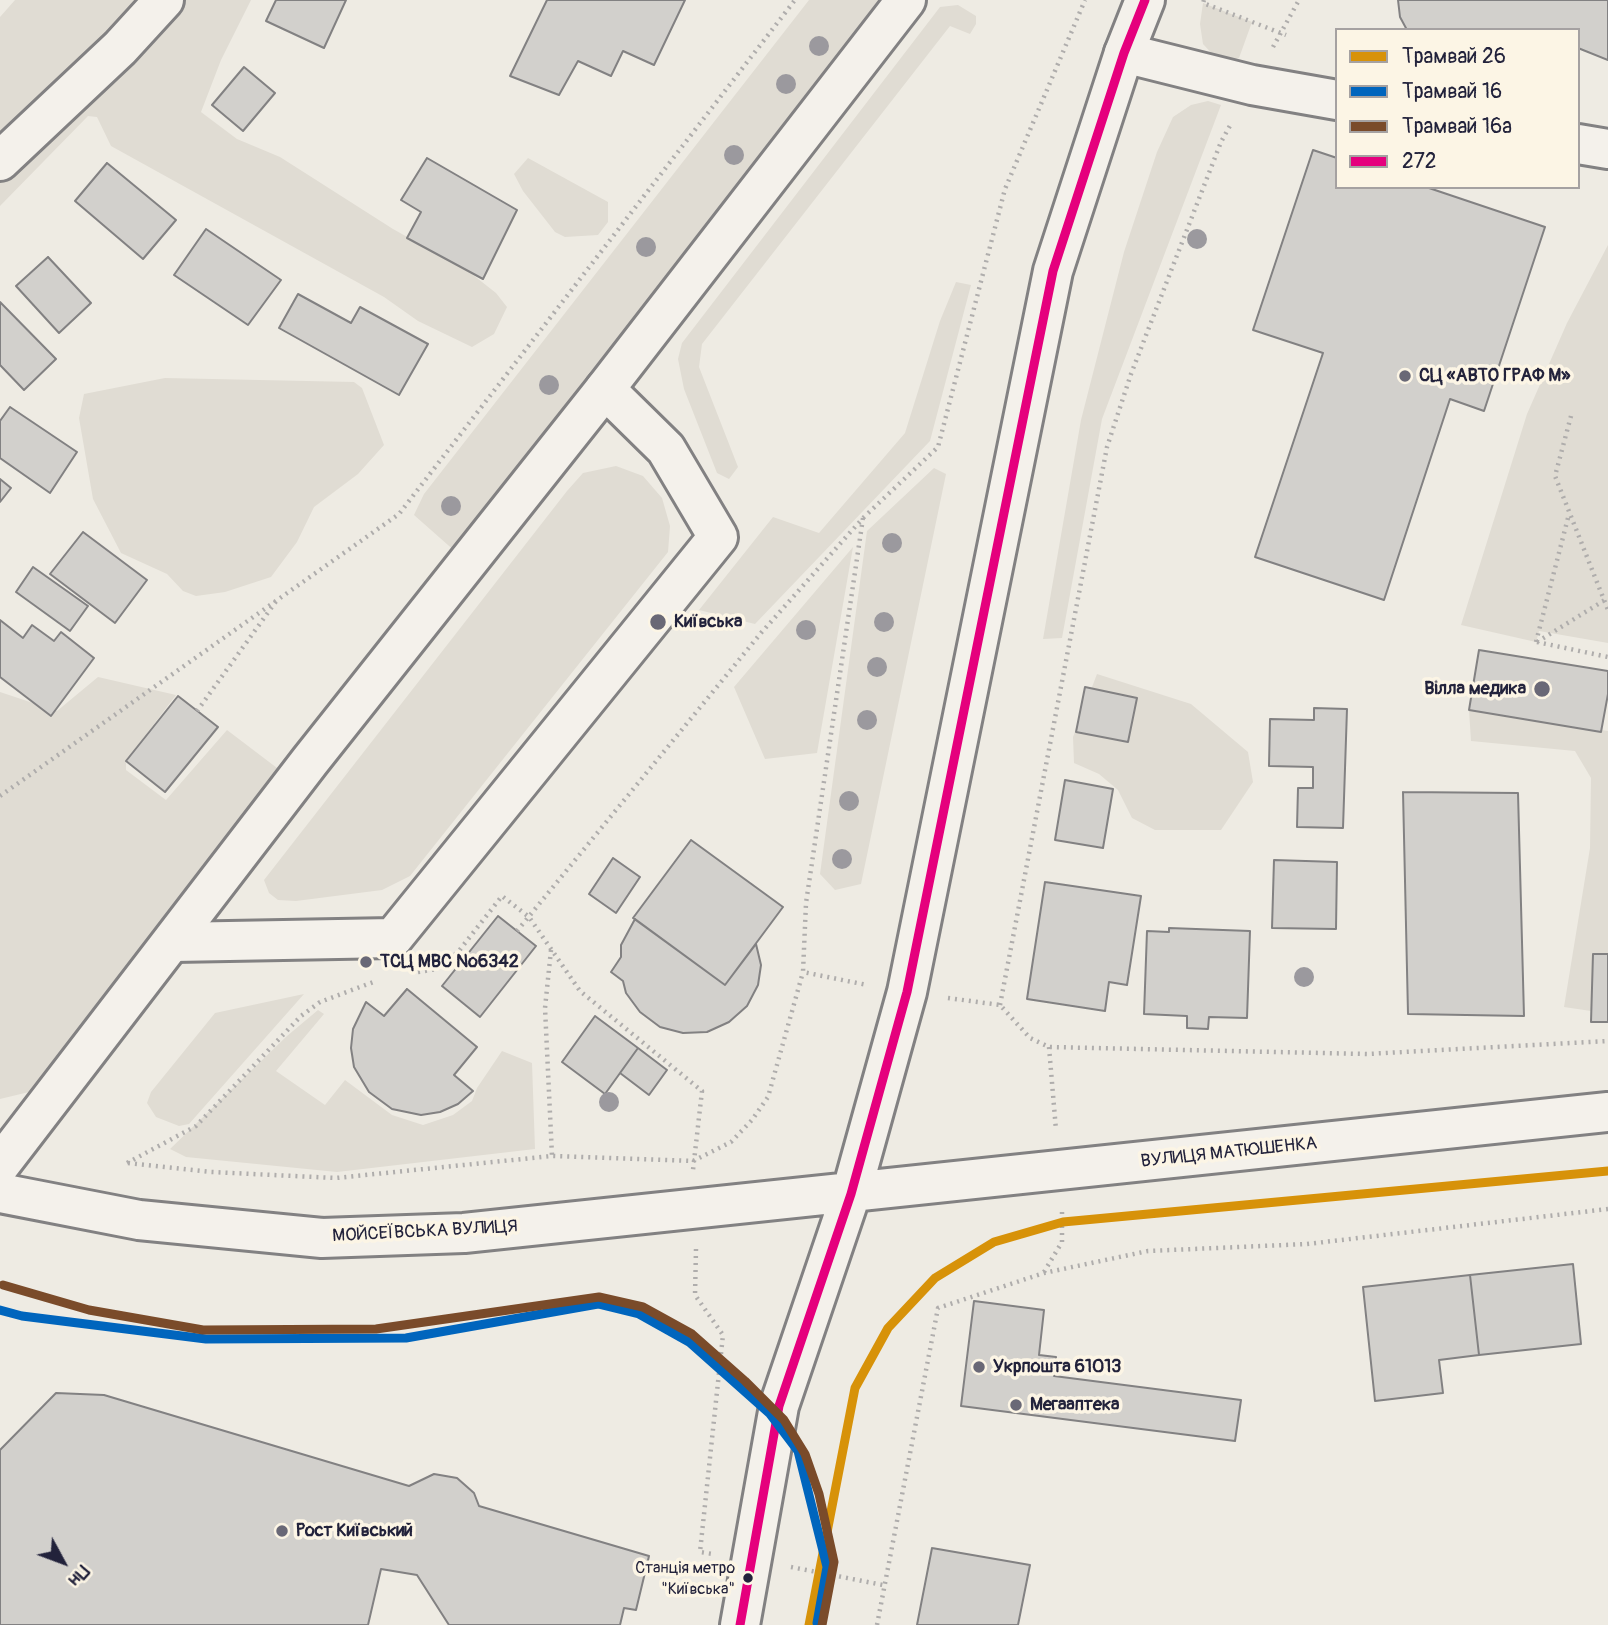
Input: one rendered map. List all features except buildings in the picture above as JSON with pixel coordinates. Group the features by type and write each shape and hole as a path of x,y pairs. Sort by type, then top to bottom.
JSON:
{"main road":[{"path":"0,161 120,48 164,0"},
{"path":"0,1165 174,942 310,761 605,389 906,0"},
{"path":"740,1625 779,1406 851,1195 907,992 1053,271 1145,0"},
{"path":"1125,53 1252,85 1335,100"},
{"path":"1580,144 1608,149"},
{"path":"174,942 393,938 718,537 666,449 605,389"},
{"name":"ВУЛИЦЯ МАТЮШЕНКА","path":"851,1195 1608,1112"},
{"name":"МОЙСЕЇВСЬКА ВУЛИЦЯ","path":"0,1194 139,1220 322,1237 464,1233 851,1195"}],"path":[{"path":"0,796 399,514 795,0"},
{"path":"517,932 761,634 863,518 939,447 1005,189 1085,0"},
{"path":"1204,0 1203,3 1283,34"},
{"path":"1000,1005 1107,447 1131,374 1221,142 1283,34 1299,0"},
{"path":"1571,416 1555,476 1606,599 1608,610"},
{"path":"1536,642 1570,513"},
{"path":"383,978 320,1002 301,1016 196,1126 127,1163 211,1172 336,1178 552,1156 693,1161 731,1142 752,1120 768,1097 803,972 806,903 863,518"},
{"path":"197,711 280,596"},
{"path":"1536,642 1606,599"},
{"path":"1536,642 1608,657"},
{"path":"414,972 438,969 458,952 502,897 529,917 580,991 702,1091 693,1161 695,1295 723,1335 700,1552"},
{"path":"551,949 545,1008 552,1156"},
{"path":"803,972 907,992 1000,1005 1030,1038 1049,1046 1367,1054 1608,1041"},
{"path":"877,1625 938,1308 1044,1273 1148,1251 1307,1244 1608,1209"},
{"path":"751,1560 883,1585"}],"shaded area":[{"path":"15,0 251,0 221,60 201,112 237,139 280,157 393,229 468,271 496,293 507,307 494,334 472,347 418,321 384,297 111,146 97,117 88,116 0,206 0,17"},
{"path":"809,0 886,0 457,553 414,515 424,494"},
{"path":"1203,3 1252,22 1239,58 1228,61 1216,58 1203,44 1200,24"},
{"path":"958,5 976,16 976,24 970,34 950,26 702,344 699,367 738,467 729,479 717,473 684,389 678,359 682,343 940,7"},
{"path":"1208,101 1221,105 1102,419 1062,638 1043,639 1081,420 1124,252 1157,152 1173,117 1191,105"},
{"path":"528,158 608,202 608,222 598,235 565,237 555,232 523,191 514,174"},
{"path":"1608,245 1608,643 1539,631 1536,642 1461,625 1527,414 1567,323"},
{"path":"956,282 971,285 930,441 755,624 699,610 773,517 819,533 905,433 940,321"},
{"path":"165,378 354,382 362,388 384,445 358,474 314,507 297,542 271,577 225,592 196,596 183,591 167,574 121,553 93,499 79,418 84,394"},
{"path":"616,466 643,476 662,498 670,526 668,552 410,876 382,890 296,901 278,900 269,893 264,880 567,491 583,473"},
{"path":"934,468 946,474 861,884 835,890 820,874 867,531"},
{"path":"853,547 817,753 765,759 734,687"},
{"path":"1097,674 1191,704 1248,752 1253,782 1221,830 1155,830 1132,818 1118,790 1099,774 1074,763 1073,737"},
{"path":"98,677 176,695 126,761 126,770 166,800 227,730 281,771 78,1034 29,1092 0,1099 0,692 57,711"},
{"path":"1469,710 1608,731 1608,954 1593,954 1591,1011 1564,1007 1590,848 1591,778 1575,751 1471,741"},
{"path":"304,994 189,1124 179,1126 156,1117 147,1103 151,1092 215,1013"},
{"path":"318,1010 324,1014 276,1071 325,1105 345,1080 392,1115 423,1125 453,1115 472,1101 477,1088 502,1051 532,1063 535,1149 337,1172 186,1157 170,1149 287,1036"}],"tram line":[{"name":"26","path":"809,1625 855,1388 888,1328 935,1278 994,1242 1063,1222 1608,1171"},
{"name":"16a","path":"3,1285 89,1310 203,1330 376,1329 599,1297 643,1307 692,1334 745,1381 784,1420 805,1454 819,1494 834,1562 822,1625"},
{"name":"16","path":"0,1310 22,1316 206,1339 406,1338 598,1304 639,1314 689,1342 770,1414 798,1451 827,1567 817,1623"}],"transit line":[{"name":"272","path":"740,1625 779,1406 851,1194 907,992 1053,271 1124,53 1145,0"}],"place":[{"name":"СЦ «АВТО ГРАФ М»","path":"1405,376"},
{"name":"Київська","path":"658,622"},
{"name":"Вілла медика","path":"1542,689"},
{"name":"ТСЦ МВС №6342","path":"366,962"},
{"name":"Укрпошта 61013","path":"979,1367"},
{"name":"Мегааптека","path":"1016,1405"},
{"name":"Рост Київський","path":"282,1531"},
{"name":"Станція метро \"Київська\"","path":"748,1578"}]}
